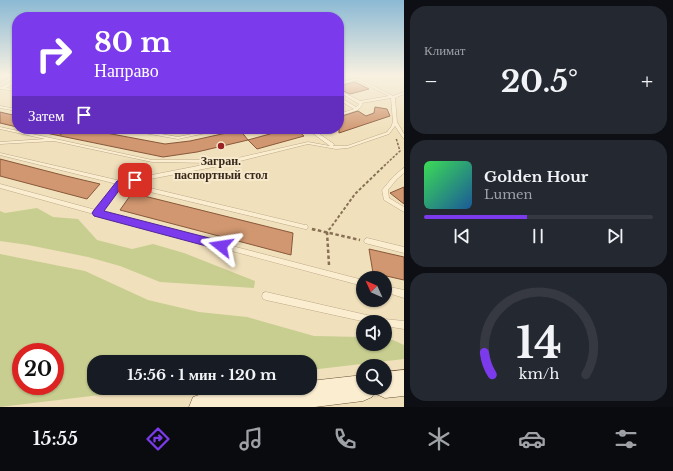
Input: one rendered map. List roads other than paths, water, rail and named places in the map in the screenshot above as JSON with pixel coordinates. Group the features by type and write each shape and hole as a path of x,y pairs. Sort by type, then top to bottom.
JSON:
{"street":[{"path":"392,385 404,383"},
{"path":"203,407 356,389"}],"lane":[{"path":"344,94 359,102 393,97 401,94"},
{"path":"387,94 393,97"},
{"path":"393,97 394,125 404,137"},
{"path":"344,101 357,109"},
{"path":"344,113 357,109 361,104 359,102"},
{"path":"0,107 12,109"},
{"path":"97,213 120,183 224,163 308,143 336,148 348,147 388,133 394,125"},
{"path":"0,128 12,131"},
{"path":"27,134 152,161 224,163"},
{"path":"155,134 178,138 197,134"},
{"path":"316,134 336,148"},
{"path":"0,143 54,140"},
{"path":"0,154 305,227"},
{"path":"404,170 385,190 386,199 404,210"},
{"path":"0,186 356,281"},
{"path":"367,241 404,250"},
{"path":"392,291 403,295"},
{"path":"266,296 356,316"},
{"path":"392,323 404,325"}],"place":[{"name":"Загран. паспортный стол","path":"221,146"}]}
